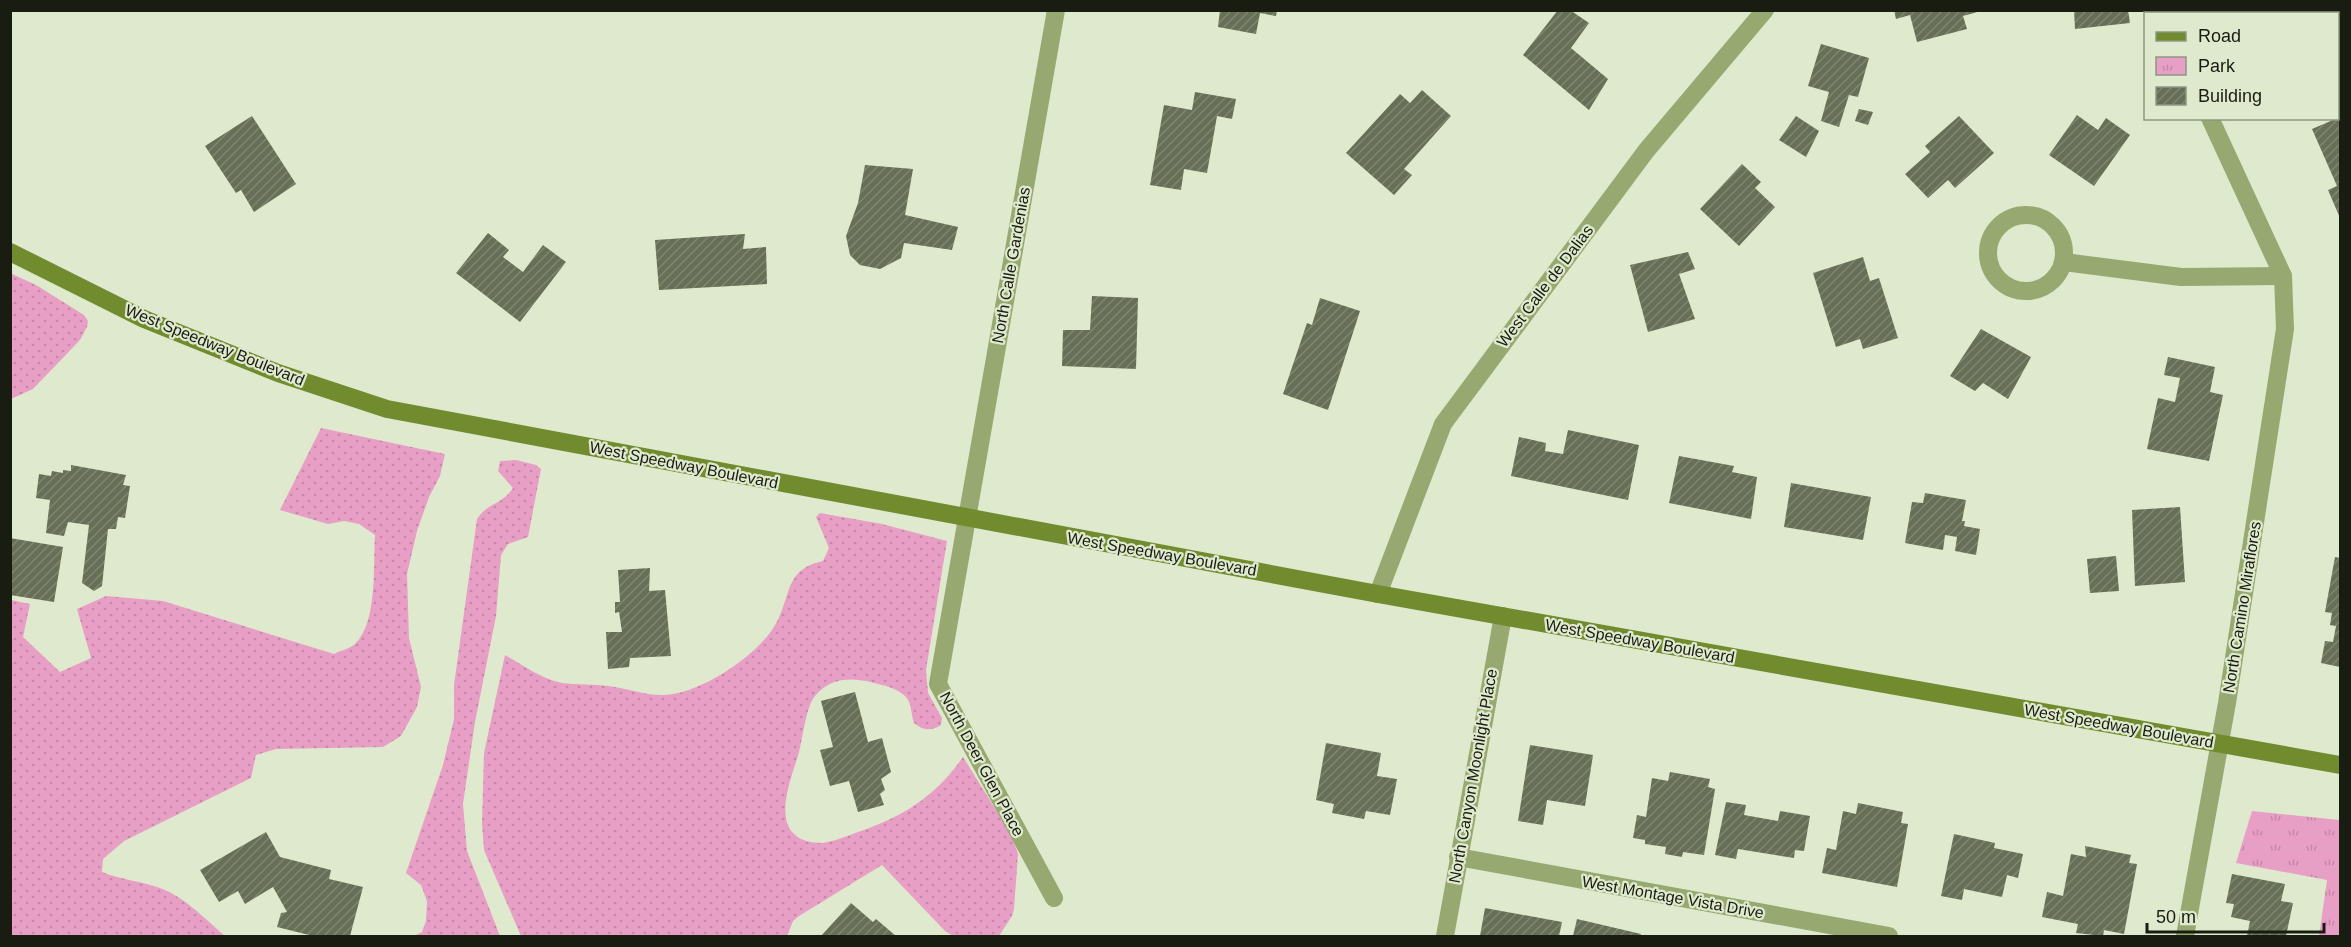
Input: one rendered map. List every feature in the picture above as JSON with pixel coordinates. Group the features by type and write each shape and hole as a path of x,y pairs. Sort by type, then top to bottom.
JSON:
{"main road":[{"name":"West Speedway Boulevard","path":"10,252 144,320 278,373 387,409 966,519 2340,765"}],"street":[{"name":"North Calle Gardenias","path":"966,519 1056,10"},
{"name":"West Calle de Dalias","path":"1378,594 1443,424 1646,151 1765,10"},
{"name":"North Camino Miraflores","path":"2184,936 2220,744 2285,329 2283,276 2211,120"},
{"path":"2021,215 2033,215 2045,219 2062,237 2065,249 2064,262 2059,274 2039,289 2026,291 2014,289 2002,282 1994,273 1989,261 1988,248 1999,226 2021,215"},
{"path":"2064,262 2181,277 2283,276"},
{"name":"North Deer Glen Place","path":"966,519 938,684 1054,898"},
{"name":"North Canyon Moonlight Place","path":"1445,936 1503,616"},
{"name":"West Montage Vista Drive","path":"1458,857 1889,936"}],"green space":[{"path":"10,273 36,285 84,315 88,321 80,340 33,389 11,399"},
{"path":"321,428 445,454 440,476 429,497 417,531 407,574 409,638 421,687 417,707 401,736 383,747 276,749 256,755 251,778 124,841 103,859 102,872 167,891 193,908 225,936 11,936 11,600 30,604 23,637 60,672 91,658 77,609 106,596 163,601 334,654 351,647 362,634 371,608 375,535 359,524 344,521 328,524 280,510"},
{"path":"516,460 536,465 541,469 528,537 508,544 501,555 496,616 475,722 463,804 467,851 500,936 414,936 422,932 426,921 427,901 421,885 406,873 443,765 454,719 454,685 477,519 513,488 498,471 500,461"},
{"path":"820,513 882,524 947,541 926,670 928,693 942,718 941,725 937,727 927,729 920,727 914,723 906,697 892,688 873,683 855,680 838,681 822,689 812,701 807,715 786,799 787,823 792,832 801,839 820,843 836,840 874,826 904,812 930,794 953,771 963,757 1011,834 1018,854 1014,909 999,936 953,936 945,931 882,865 799,916 793,921 787,936 521,936 484,850 482,824 484,753 505,655 540,675 562,683 608,686 662,695 692,689 738,663 763,641 778,619 794,579 800,571 823,561 829,548 816,517"},
{"path":"2252,811 2340,820 2340,936 2319,936 2327,880 2236,863"}],"building":[{"path":"1220,10 1277,10 1276,16 1260,13 1256,34 1218,27"},
{"path":"1558,10 1570,10 1589,23 1571,48 1608,79 1589,110 1523,55"},
{"path":"1894,10 1981,11 1963,16 1967,29 1917,42 1910,15 1896,19"},
{"path":"2074,10 2128,10 2130,23 2075,29"},
{"path":"2333,10 2340,10 2340,32 2339,12 2333,12"},
{"path":"1821,44 1869,58 1858,97 1849,95 1839,127 1821,121 1829,92 1808,86"},
{"path":"1422,90 1451,116 1404,169 1412,175 1394,195 1346,153 1400,94 1410,103"},
{"path":"1195,92 1236,99 1232,119 1217,116 1207,173 1184,169 1181,190 1150,185 1164,105 1192,110"},
{"path":"1859,109 1873,112 1868,125 1855,121"},
{"path":"2077,115 2098,130 2106,118 2130,135 2094,186 2049,155"},
{"path":"252,116 296,184 254,212 241,190 236,193 205,146"},
{"path":"1796,116 1819,131 1806,157 1779,140"},
{"path":"1959,116 1994,153 1955,188 1948,180 1928,198 1905,174 1930,152 1925,146"},
{"path":"2339,117 2340,218 2328,190 2337,186 2312,129 2333,120 2339,120"},
{"path":"1742,164 1761,182 1755,188 1775,207 1739,246 1700,209"},
{"path":"865,165 913,169 905,215 958,227 952,250 904,243 901,258 880,269 860,265 850,255 846,236 858,203"},
{"path":"488,233 509,250 503,257 523,272 543,245 566,262 520,322 456,273"},
{"path":"745,234 743,249 766,247 767,284 659,290 655,240"},
{"path":"1688,252 1695,269 1679,274 1695,319 1648,332 1630,265"},
{"path":"1863,257 1870,281 1879,278 1898,338 1863,349 1860,339 1836,347 1813,273"},
{"path":"1092,296 1138,298 1136,369 1062,366 1063,330 1090,330"},
{"path":"1320,298 1360,311 1328,410 1283,394 1307,323 1312,325"},
{"path":"1981,329 2031,357 2008,399 1983,383 1975,391 1950,376"},
{"path":"2168,357 2215,367 2210,392 2223,395 2209,461 2147,449 2158,398 2175,402 2180,378 2164,375"},
{"path":"1568,430 1639,445 1628,500 1511,476 1519,437 1546,443 1545,451 1563,454"},
{"path":"1679,456 1734,466 1732,472 1757,477 1751,519 1669,503"},
{"path":"71,465 126,475 123,485 130,486 125,518 118,517 116,529 108,529 102,586 94,591 82,583 89,525 68,522 64,536 46,533 50,500 36,498 39,474 51,476 52,471 63,473 63,470 71,471"},
{"path":"1791,483 1871,497 1863,540 1784,527"},
{"path":"1925,493 1966,500 1962,521 1965,521 1964,526 1980,529 1976,555 1955,551 1957,537 1945,535 1943,550 1905,543 1912,502 1923,503"},
{"path":"2180,507 2185,582 2135,586 2132,510"},
{"path":"10,538 63,547 54,602 10,595"},
{"path":"2116,556 2119,591 2090,593 2087,559"},
{"path":"2335,557 2340,558 2340,667 2321,663 2325,641 2333,642 2336,626 2330,625 2332,613 2325,612"},
{"path":"650,568 649,591 665,590 671,656 630,658 629,667 608,669 606,632 622,632 619,612 615,613 615,602 620,602 618,570"},
{"path":"855,692 868,742 882,738 891,772 881,779 885,790 880,794 884,805 858,812 849,781 830,786 820,750 833,747 821,701"},
{"path":"1326,743 1381,753 1377,776 1397,779 1390,815 1366,811 1364,819 1332,813 1334,804 1316,800"},
{"path":"1530,745 1593,755 1585,806 1547,800 1543,825 1518,821"},
{"path":"1670,772 1710,779 1708,787 1715,789 1704,855 1683,852 1682,857 1665,854 1666,847 1645,844 1645,840 1633,838 1637,815 1646,817 1652,778 1668,781"},
{"path":"1726,802 1746,805 1744,815 1778,821 1780,811 1810,816 1804,851 1795,850 1794,858 1738,849 1736,859 1715,855"},
{"path":"1858,803 1903,812 1901,823 1908,824 1897,887 1822,873 1827,848 1836,850 1843,811 1856,814"},
{"path":"266,832 280,857 331,870 329,879 363,887 350,936 313,936 277,927 281,913 287,912 273,887 245,904 238,891 219,902 200,870"},
{"path":"1954,834 1995,843 1994,848 2023,854 2018,878 2007,875 2002,897 1964,889 1962,900 1941,896"},
{"path":"2085,846 2131,855 2129,863 2137,864 2124,934 2104,930 2103,936 2076,933 2078,924 2042,917 2047,892 2063,896 2071,854 2086,857"},
{"path":"2232,874 2285,884 2281,901 2293,903 2286,936 2247,936 2250,921 2231,917 2234,904 2226,903"},
{"path":"851,903 873,922 876,919 896,936 821,936"},
{"path":"1485,908 1562,922 1559,936 1480,936"},
{"path":"1577,919 1641,934 1640,936 1573,936"}]}
